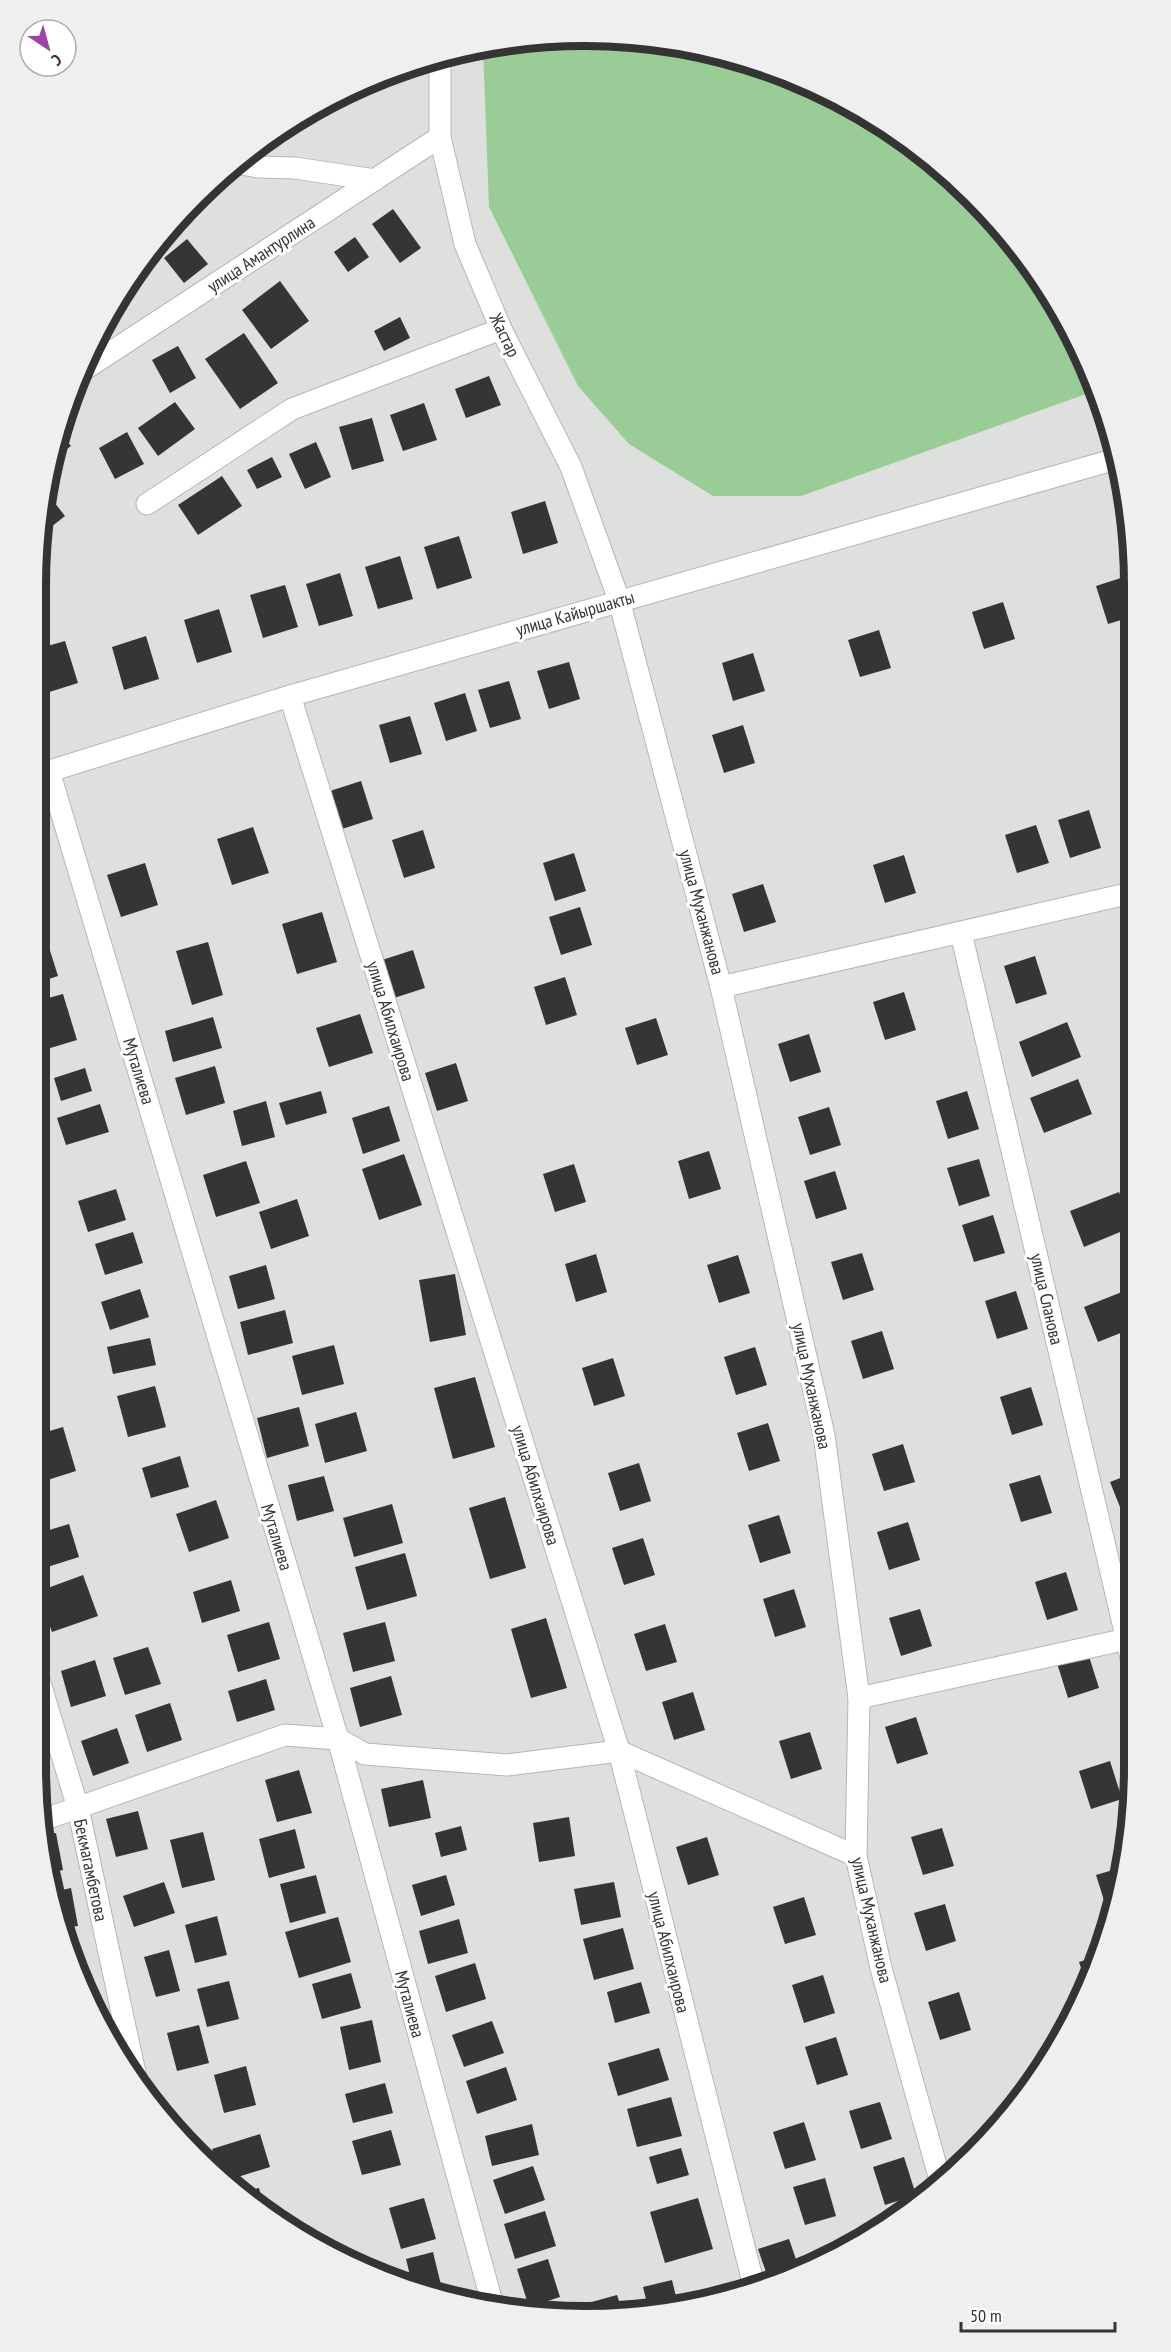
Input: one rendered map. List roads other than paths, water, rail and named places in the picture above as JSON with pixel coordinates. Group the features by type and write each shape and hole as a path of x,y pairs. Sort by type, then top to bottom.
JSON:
{"street":[{"name":"Жастар","path":"441,67 440,137 465,244 501,329 571,467 619,600"},
{"name":"улица Амантурлина","path":"96,361 440,137"},
{"path":"248,165 295,168 375,180"},
{"path":"147,504 292,409 501,329"},
{"name":"улица Кайыршакты","path":"47,772 290,696 1109,461"},
{"name":"улица Муханжанова","path":"619,600 722,987 824,1435 859,1698 856,1856 881,1968 938,2174"},
{"name":"улица Абилхаирова","path":"290,696 619,1751 752,2279"},
{"name":"Муталиева","path":"47,786 338,1739 490,2297"},
{"path":"722,987 1124,895"},
{"name":"улица Сланова","path":"961,933 1124,1626"},
{"path":"859,1698 1124,1640"},
{"name":"Бекмагамбетова","path":"47,1706 78,1808 132,2057"},
{"path":"49,1818 285,1736 338,1739 365,1754 507,1765 619,1751 856,1856"}]}
